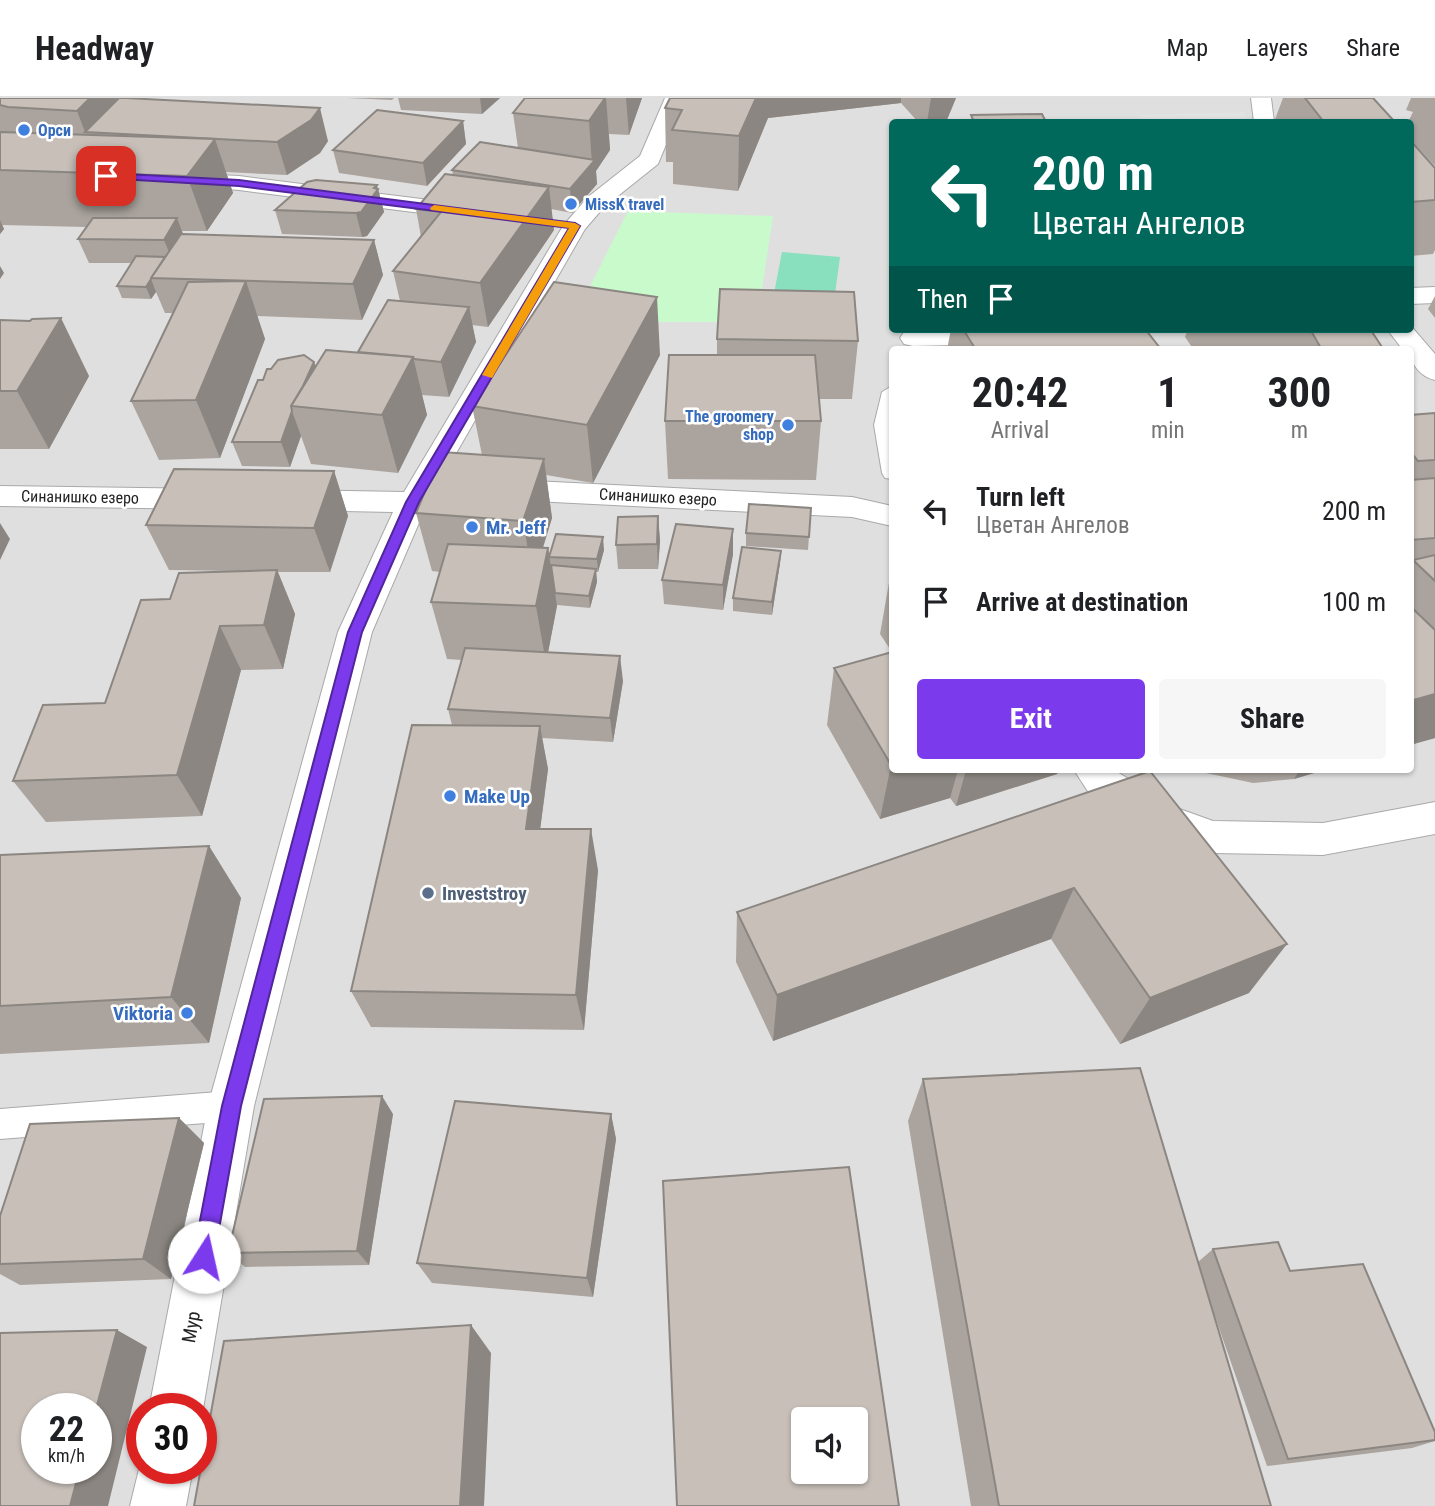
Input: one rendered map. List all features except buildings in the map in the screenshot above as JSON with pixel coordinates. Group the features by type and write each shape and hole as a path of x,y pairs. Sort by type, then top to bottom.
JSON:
{"street":[{"name":"Мур","path":"179,1393 231,1106 355,632 438,490 561,224 596,202 650,159 675,98"},
{"path":"1261,98 1264,119"},
{"path":"160,179 239,183 494,215"},
{"path":"1414,296 1435,295"},
{"path":"1404,333 1435,372"},
{"path":"910,344 1029,335"},
{"name":"Синанишко езеро","path":"0,496 248,499 438,490 852,507 889,515"},
{"path":"1095,773 1102,782 1160,818 1212,837 1323,839 1435,818"},
{"path":"158,1506 162,1484"}],"lane":[{"path":"889,404 884,425 889,455"},
{"path":"0,1124 231,1106"}],"shaded area":[{"path":"0,98 1435,98 1435,1506 0,1506"},
{"path":"1244,112 1247,119 1141,119 1139,115"}],"green space":[{"path":"628,211 773,216 757,322 572,322"},
{"path":"782,252 840,257 831,323 769,319"}],"slow traffic":[{"path":"434,208 575,226 488,375"}],"place":[{"name":"Орси","path":"24,130"},
{"name":"MissK travel","path":"571,204"},
{"name":"The groomery shop","path":"788,425"},
{"name":"Mr. Jeff","path":"472,527"},
{"name":"Make Up","path":"450,796"},
{"name":"Investstroy","path":"428,893"},
{"name":"Viktoria","path":"187,1013"}],"route":[{"path":"106,176 239,183 575,226 413,502 355,632 231,1106 204,1257"}]}
